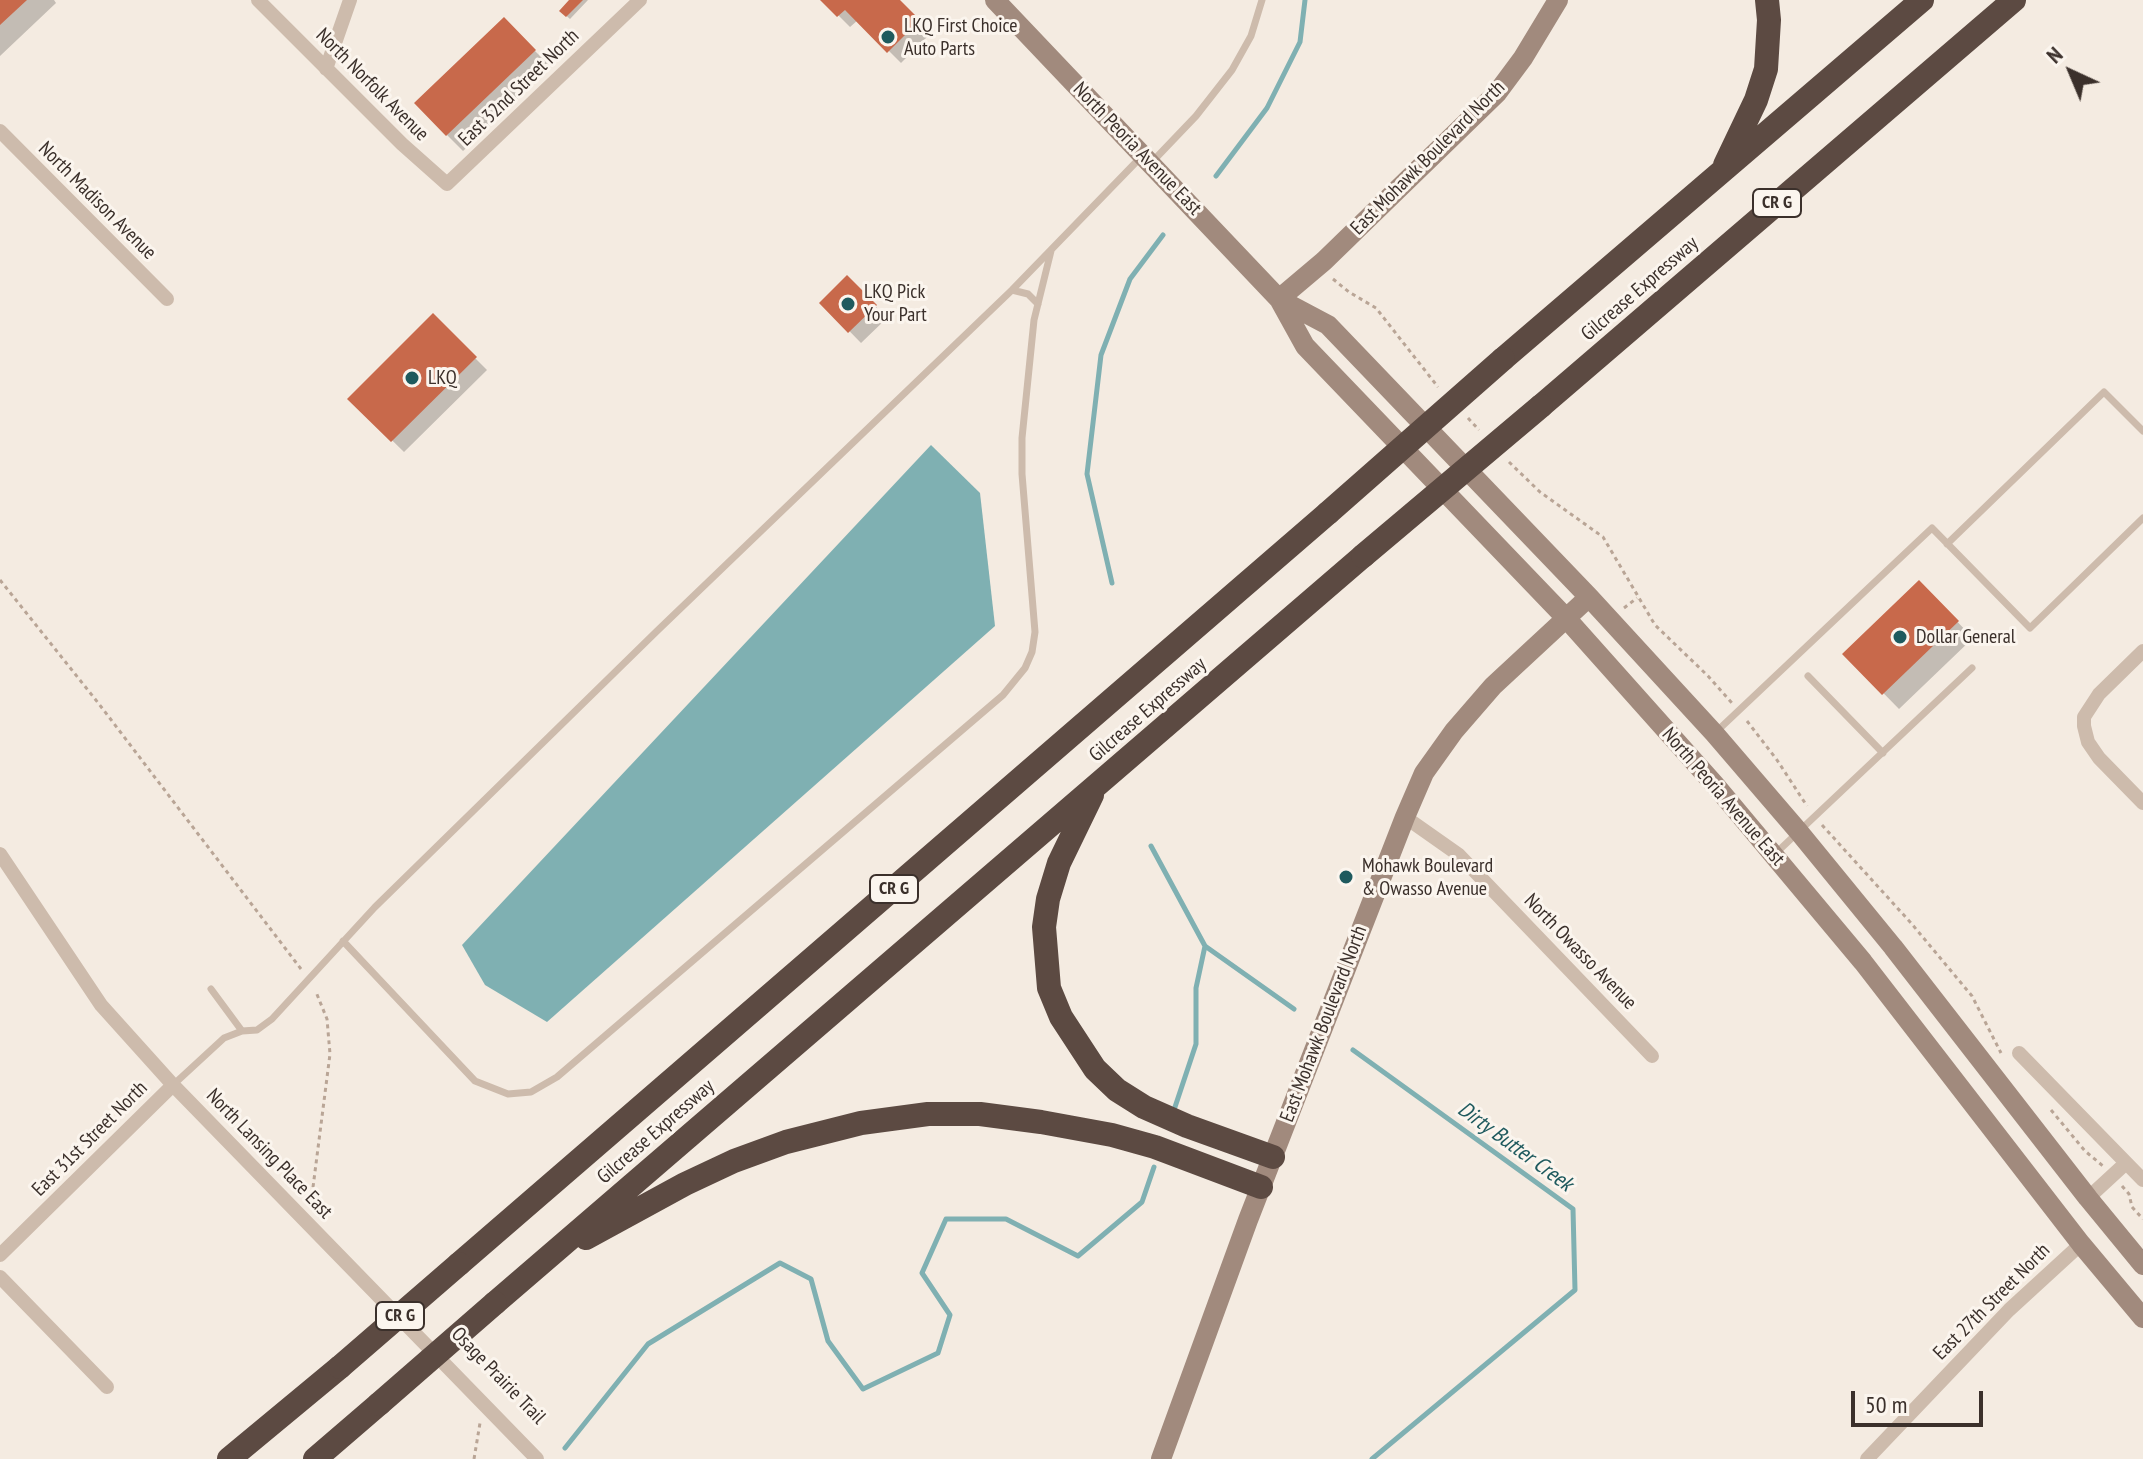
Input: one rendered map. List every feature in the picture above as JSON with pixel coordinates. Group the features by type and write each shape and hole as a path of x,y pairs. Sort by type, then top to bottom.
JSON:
{"highway":[{"path":"1721,173 1756,100 1766,69 1767,0"},
{"name":"Gilcrease Expressway","path":"229,1459 340,1367 1922,0"},
{"name":"Gilcrease Expressway","path":"315,1459 2014,0"},
{"path":"1097,786 1059,863 1046,913 1044,927 1049,988 1061,1017 1095,1069 1117,1090 1144,1107 1187,1126 1273,1157"},
{"path":"545,1260 734,1161 786,1142 861,1123 928,1114 980,1114 1112,1135 1155,1147 1261,1187"}],"main road":[{"name":"North Peoria Avenue East","path":"995,0 1279,299 1305,346 1566,618 1715,785 1863,962 2081,1244 2143,1318"},
{"name":"East Mohawk Boulevard North","path":"1279,299 1318,267 1497,93 1523,58 1558,0"},
{"name":"North Peoria Avenue East","path":"1279,299 1328,325 1589,597 1714,733 1893,947 2143,1265"},
{"name":"East Mohawk Boulevard North","path":"1161,1459 1261,1187 1424,773 1454,731 1493,686 1589,597"}],"street":[{"name":"North Norfolk Avenue","path":"258,0 402,144 447,184 461,172"},
{"path":"326,69 350,0"},
{"name":"East 32nd Street North","path":"461,172 640,0"},
{"name":"North Madison Avenue","path":"2,138 167,299"},
{"path":"2143,651 2090,706 2084,726 2088,742 2099,758 2143,803"},
{"name":"North Owasso Avenue","path":"1405,817 1459,855 1652,1056"},
{"name":"North Lansing Place East","path":"0,854 101,1005 173,1085 537,1459"},
{"path":"2019,1053 2143,1180"},
{"name":"East 31st Street North","path":"0,1255 173,1085"},
{"path":"2088,1198 2126,1163"},
{"name":"East 27th Street North","path":"1867,1459 2009,1310 2081,1244"},
{"path":"0,1277 107,1387"}],"lane":[{"path":"173,1085 224,1038 242,1031 257,1030 272,1019 343,941 646,642 1051,250 1196,116 1232,70 1251,36 1262,0"},
{"path":"343,941 475,1081 508,1094 531,1092 569,1066 1003,695 1025,668 1032,652 1035,632 1022,450 1027,379 1038,304 1051,250"},
{"path":"1012,290 1028,294 1038,304"},
{"path":"1947,544 2104,392 2143,431"},
{"path":"1714,733 1932,528 2030,628 2143,518"},
{"path":"1773,855 1972,668"},
{"path":"1808,676 1883,753"},
{"path":"211,989 242,1031"}],"path":[{"path":"1318,267 1349,292 1376,308 1443,392"},
{"path":"1464,414 1485,436"},
{"path":"1505,458 1540,492 1603,537 1637,598 1655,625 1669,639"},
{"path":"0,580 309,979 327,1019 330,1054 310,1202 320,1213"},
{"path":"1825,830 1911,923 1972,996 2004,1059"},
{"path":"2044,1102 2085,1151 2129,1194 2132,1207 2143,1219"}],"water":[{"path":"931,445 980,493 995,626 547,1022 485,985 462,945"}],"building":[{"path":"0,0 27,0 0,25"},
{"path":"569,0 583,0 566,17 559,11"},
{"name":"LKQ First Choice Auto Parts","path":"820,0 900,0 920,20 887,53 845,10 837,17"},
{"path":"504,17 536,50 446,136 414,103"},
{"name":"LKQ Pick Your Part","path":"847,275 877,305 848,333 819,303"},
{"name":"LKQ","path":"433,313 477,357 391,442 347,399"},
{"name":"Dollar General","path":"1919,580 1959,621 1882,695 1842,654"}],"waterway":[{"name":"Dirty Butter Creek","path":"1216,176 1267,108 1300,42 1305,0"},
{"name":"Dirty Butter Creek","path":"1112,583 1087,474 1101,355 1130,279 1163,235"},
{"name":"Dirty Butter Creek","path":"1151,846 1205,946 1294,1009"},
{"path":"1174,1110 1196,1044 1196,988 1205,946"},
{"name":"Dirty Butter Creek","path":"1353,1050 1573,1209 1575,1290 1372,1459"},
{"path":"565,1448 648,1344 780,1263 811,1279 828,1341 863,1389 938,1353 950,1315 922,1273 946,1219 1006,1219 1078,1256 1142,1202 1154,1167"}],"place":[{"name":"LKQ First Choice Auto Parts","path":"888,37"},
{"name":"LKQ Pick Your Part","path":"848,304"},
{"name":"LKQ","path":"412,378"},
{"name":"Dollar General","path":"1900,637"},
{"name":"Mohawk Boulevard & Owasso Avenue","path":"1346,877"}]}
